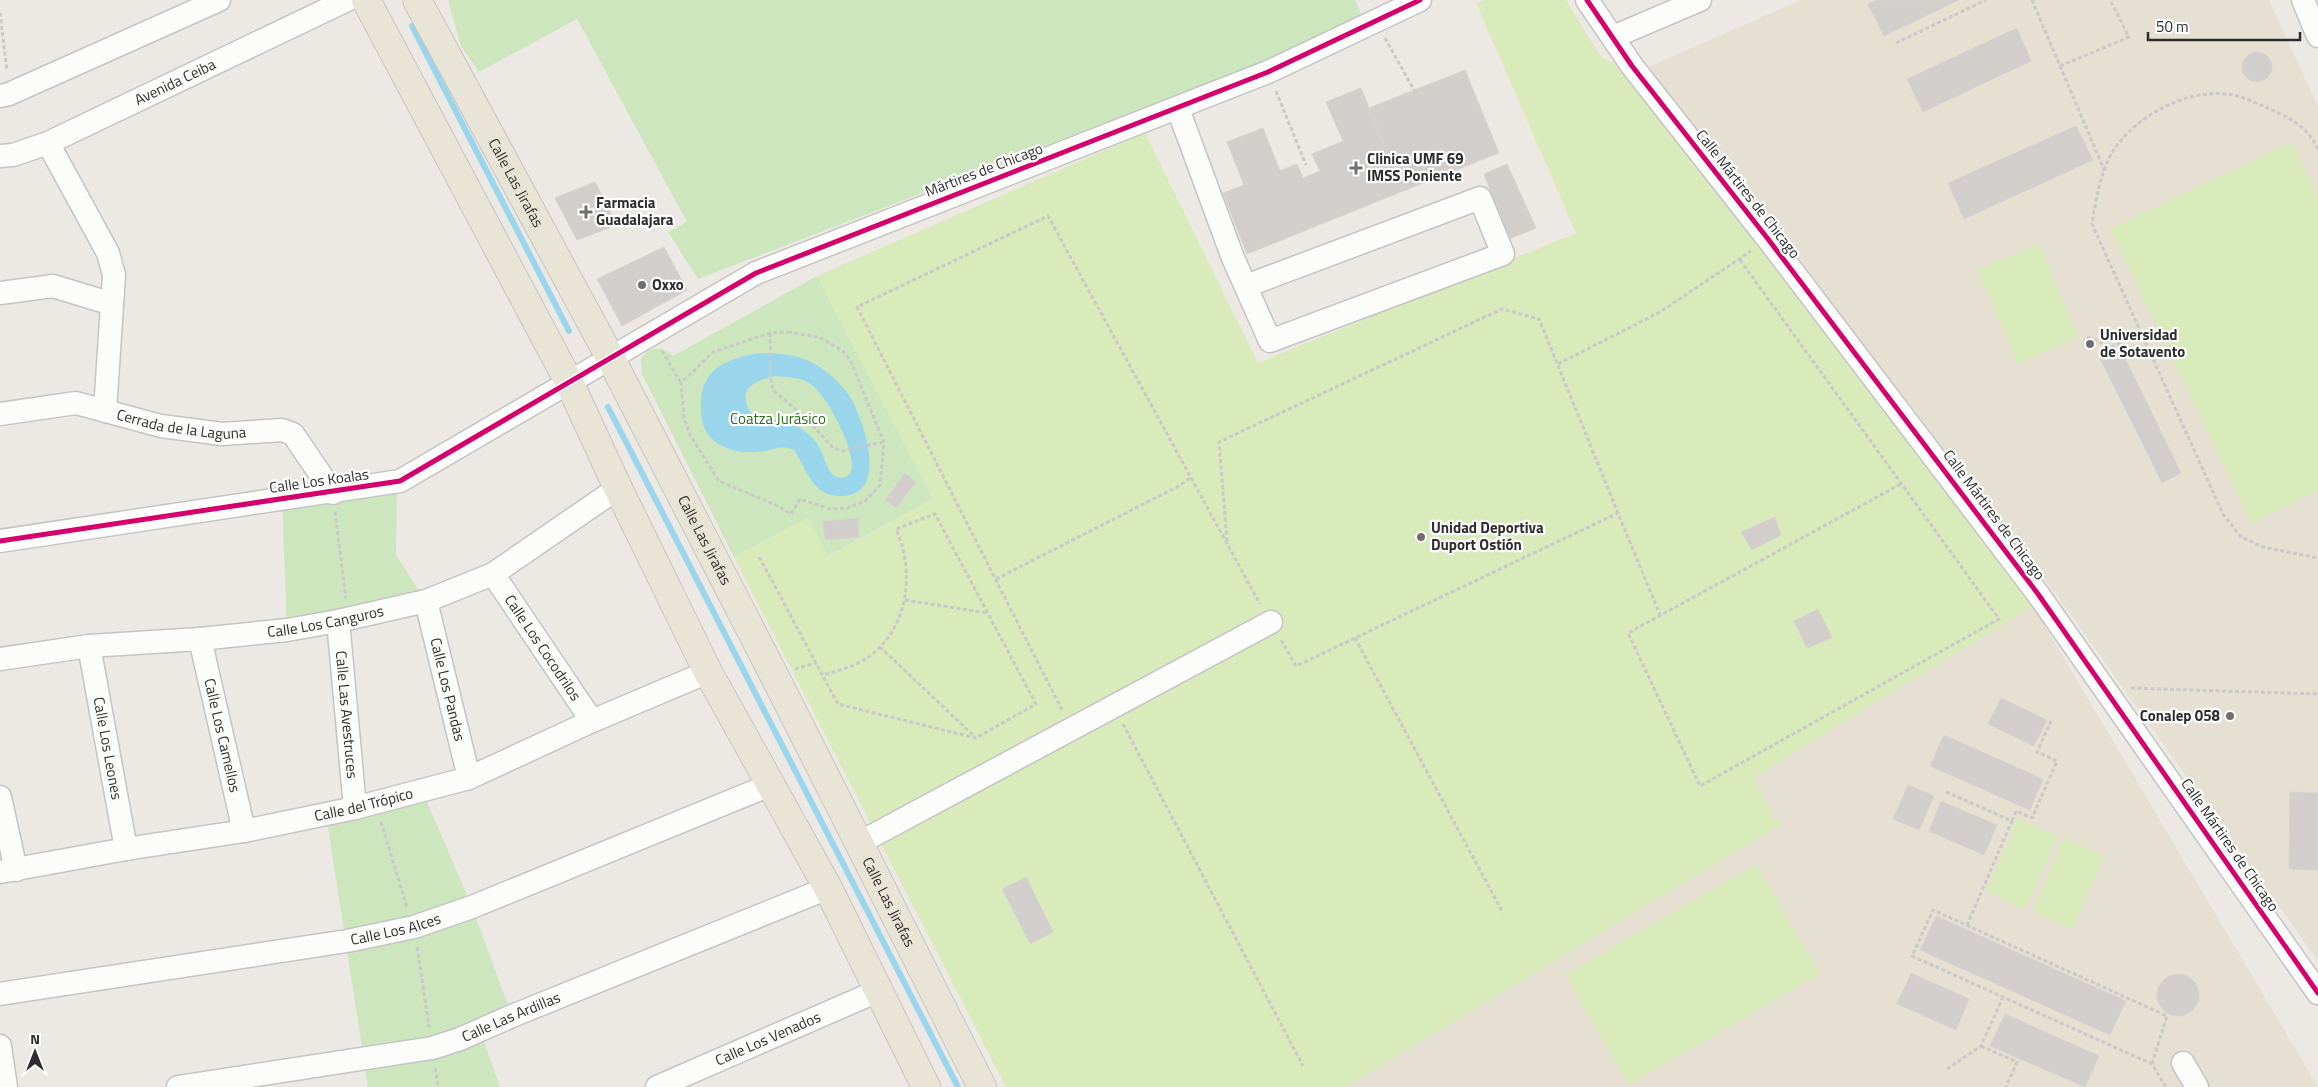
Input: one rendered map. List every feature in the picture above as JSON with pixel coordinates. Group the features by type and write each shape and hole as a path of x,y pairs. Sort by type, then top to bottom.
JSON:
{"main road":[{"path":"366,0 569,382 618,488 708,672 828,888 880,990 926,1087"},
{"name":"Calle Las Jirafas","path":"417,0 610,359 982,1087"}],"street":[{"path":"5,95 220,0"},
{"name":"Avenida Ceiba","path":"0,156 13,155 48,143 347,0"},
{"path":"1376,20 1420,0"},
{"name":"Calle Mártires de Chicago","path":"1587,0 1632,66 1768,239 2032,586 2105,687 2318,993"},
{"path":"1612,37 1700,0"},
{"path":"2303,0 2318,36"},
{"name":"Mártires de Chicago","path":"610,359 756,273 1178,109 1268,72 1376,20"},
{"path":"1178,109 1246,286 1270,341 1503,254 1480,198 1246,286"},
{"path":"48,143 108,253 114,275 104,411"},
{"path":"0,293 53,286 112,304"},
{"name":"Calle Los Koalas","path":"0,541 333,493 400,481 610,359"},
{"name":"Cerrada de la Laguna","path":"0,414 76,403 161,426 222,434 282,430 293,434 333,493"},
{"name":"Calle Los Canguros","path":"0,659 89,646 200,639 287,630 343,620 426,601 493,574 618,488"},
{"name":"Calle Los Cocodrilos","path":"493,574 592,721"},
{"name":"Calle Los Pandas","path":"426,601 469,778"},
{"name":"Calle Las Avestruces","path":"343,620 355,808"},
{"path":"858,843 1271,622"},
{"name":"Calle Los Camellos","path":"200,639 244,831"},
{"name":"Calle Los Leones","path":"89,646 126,849"},
{"name":"Calle del Trópico","path":"8,871 126,849 244,831 355,808 469,778 592,721 708,672"},
{"name":"Calle Los Alces","path":"0,994 347,941 414,927 472,907 770,785"},
{"path":"0,797 8,871"},
{"name":"Calle Las Ardillas","path":"178,1087 432,1048 460,1039 512,1016 828,888"},
{"name":"Calle Los Venados","path":"657,1087 880,990"},
{"path":"0,1046 6,1087"},
{"path":"2183,1063 2197,1087"}],"path":[{"path":"1896,43 1986,0"},
{"path":"2032,0 2105,172"},
{"path":"2060,66 2129,37 2110,0"},
{"path":"0,13 5,95"},
{"path":"1376,20 1414,90"},
{"path":"1268,72 1306,165"},
{"path":"2318,149 2314,139 2299,123 2238,96 2205,94 2164,107 2133,128 2113,152 2097,190 2092,224 2223,514 2241,537 2263,547 2318,558"},
{"path":"1072,728 857,307 1048,216 1190,478 1296,666 1618,513"},
{"path":"1558,364 1660,312 1740,260 1768,239"},
{"path":"1740,260 1999,619 1700,786 1628,633 1901,484"},
{"path":"1227,544 1219,442 1502,309 1540,319 1660,615"},
{"path":"652,335 681,383 684,418 690,435 720,481 776,505 791,514 800,499 830,509 847,508 865,501 880,485 884,442 851,362 843,351 819,337 802,333 770,333 713,352 681,383"},
{"path":"770,333 771,383 774,391 808,420 833,448 843,451 884,442"},
{"path":"2088,337 2112,347 2141,333"},
{"path":"996,579 1190,478"},
{"path":"333,493 343,620"},
{"path":"759,557 822,675 838,704 976,738 1036,704 935,514 896,529 904,545 907,568 904,600 891,632 880,647 853,665 822,675"},
{"path":"904,600 988,613"},
{"path":"1356,638 1503,912"},
{"path":"880,647 976,738"},
{"path":"2105,687 2318,694"},
{"path":"1114,706 1303,1066"},
{"path":"1966,925 2016,811 2032,818 2057,761 2037,752 2051,721"},
{"path":"1946,792 2012,820"},
{"path":"2152,1064 2167,1016 1933,910 1912,956 2152,1064 2166,1087"},
{"path":"1946,1069 1981,1046 2003,997"},
{"path":"1981,1046 2017,1062 2006,1087"}],"shaded area":[{"name":"Universidad de Sotavento","path":"1801,0 2269,0 2318,106 2318,961 2056,594 1648,67"},
{"path":"2033,606 2318,1087 1345,1087 1778,826 1753,778"}],"green space":[{"path":"448,0 1355,0 1365,23 698,279 668,232 687,222 577,19 479,72 461,46"},
{"name":"Unidad Deportiva Duport Ostión","path":"1484,0 1566,0 1601,57 1621,67 2033,606 1753,778 1779,826 1345,1087 1006,1087 734,557 808,518 829,556 933,499 817,276 1145,133 1258,363 1576,233 1476,3"},
{"path":"2292,142 2318,196 2318,491 2251,523 2110,229"},
{"path":"2039,244 2079,337 2018,364 1978,270"},
{"name":"Coatza Jurásico","path":"817,276 933,499 828,556 808,518 734,557 642,374 641,359 648,351 656,348 665,350 673,356"},
{"path":"397,482 396,555 426,601 287,630 282,499"},
{"path":"422,790 472,907 512,1016 480,1030 500,1087 368,1087 326,814"},
{"path":"2018,818 2058,836 2026,909 1986,891"},
{"path":"2064,838 2104,856 2072,929 2032,911"},
{"path":"1756,864 1820,974 1629,1085 1565,975"}],"water":[{"path":"762,353 802,358 824,370 845,390 859,415 868,444 869,473 864,485 855,493 837,496 821,491 815,485 794,450 783,448 758,452 736,451 716,443 706,432 701,414 701,396 704,384 710,375 727,362","holes":["775,376 797,378 805,381 816,389 823,398 831,409 848,445 852,465 848,476 841,478 831,473 819,447 808,433 793,424 751,413 745,398 746,392 754,384"]}],"building":[{"path":"1877,0 1959,0 1884,36 1868,4"},
{"path":"2017,28 2031,61 1923,112 1907,79"},
{"path":"2257,52 2268,56 2272,67 2268,78 2257,82 2246,78 2242,67 2246,56"},
{"path":"1465,70 1499,153 1403,191 1369,108"},
{"name":"Clinica UMF 69 IMSS Poniente","path":"1361,88 1403,191 1247,254 1223,193 1244,185 1227,142 1263,128 1280,171 1297,164 1303,178 1320,171 1312,154 1343,141 1326,102"},
{"path":"2076,126 2093,160 1964,219 1948,183"},
{"path":"1507,164 1536,228 1509,239 1484,174"},
{"name":"Farmacia Guadalajara","path":"595,182 617,225 577,240 555,198"},
{"name":"Oxxo","path":"664,247 687,290 622,326 597,279"},
{"path":"2121,350 2181,473 2162,483 2101,360"},
{"path":"905,473 916,482 896,508 885,500"},
{"path":"1775,517 1781,535 1752,550 1741,532"},
{"path":"858,518 859,537 825,540 823,521"},
{"path":"1818,609 1832,638 1807,648 1794,621"},
{"path":"2001,698 2047,720 2034,746 1988,724"},
{"path":"1944,735 2043,779 2030,810 1930,766"},
{"path":"1908,785 1934,796 1919,830 1893,819"},
{"path":"2290,792 2318,793 2318,870 2289,869"},
{"path":"1941,801 1997,825 1984,855 1929,831"},
{"path":"1026,877 1053,932 1030,944 1002,889"},
{"path":"1936,916 2126,1001 2110,1035 1920,950"},
{"path":"1911,973 1969,999 1956,1030 1897,1004"},
{"path":"2182,974 2190,977 2196,983 2199,995 2196,1007 2190,1013 2174,1016 2166,1013 2160,1007 2157,991 2160,983 2166,977"},
{"path":"2005,1014 2099,1056 2085,1087 1990,1046"}],"waterway":[{"path":"412,26 569,331"},
{"path":"608,407 958,1087"}],"cycle path":[{"path":"0,541 400,481 756,273 1268,72 1420,0"},
{"path":"1587,0 1632,66 1768,239 2038,594 2318,993"}],"place":[{"name":"Clinica UMF 69 IMSS Poniente","path":"1356,168"},
{"name":"Farmacia Guadalajara","path":"586,212"},
{"name":"Oxxo","path":"642,285"},
{"name":"Universidad de Sotavento","path":"2090,344"},
{"name":"Unidad Deportiva Duport Ostión","path":"1421,537"},
{"name":"Conalep 058","path":"2230,716"}]}
